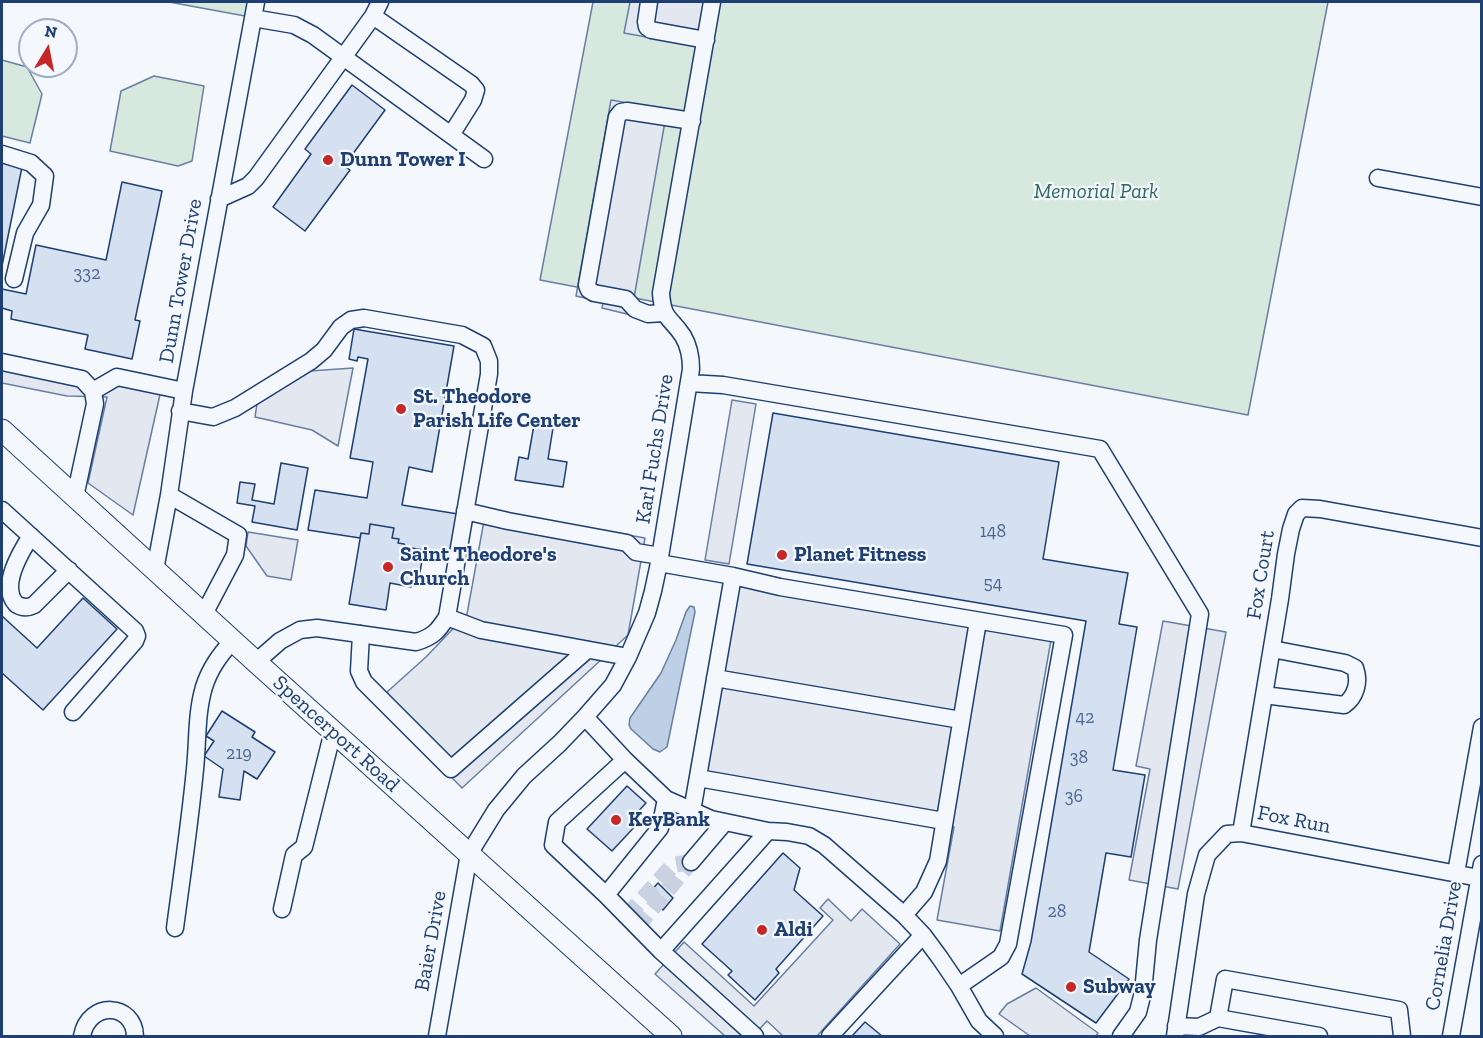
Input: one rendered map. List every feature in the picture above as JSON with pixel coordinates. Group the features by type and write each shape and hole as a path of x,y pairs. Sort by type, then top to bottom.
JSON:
{"main road":[{"name":"Spencerport Road","path":"2,430 671,1036"}],"street":[{"path":"649,2 646,22 647,27 651,30 706,40"},
{"path":"692,122 627,111 621,112 617,117 587,285 594,293 626,299 634,309 648,315 664,314 662,280 692,122 712,2"},
{"path":"219,199 248,186 256,178 376,9 476,90 473,100 450,135"},
{"path":"255,10 313,35 484,159"},
{"name":"Dunn Tower Drive","path":"155,570 169,495 180,411 255,10"},
{"path":"2,154 31,163 45,176 41,206 25,233 14,279"},
{"path":"1378,178 1482,197"},
{"name":"Karl Fuchs Drive","path":"469,854 496,810 524,776 560,743 612,685 628,657 647,613 659,560 691,369 691,357 683,336 664,314"},
{"path":"180,411 213,417 235,408 311,361 324,350 341,327 351,320 364,318 462,335 483,346 489,361 489,374 447,617 438,631 427,639 416,642 317,628 300,630 280,641 256,662"},
{"path":"2,362 82,379 93,391 95,404 75,497"},
{"path":"93,391 117,377 184,391"},
{"path":"689,384 723,386 1100,449 1200,614 1148,940 1143,992 1138,1012 1120,1036"},
{"path":"169,495 238,535 236,555 204,614"},
{"name":"Fox Court","path":"1241,833 1291,529 1296,514 1302,508 1320,509 1482,538"},
{"path":"2,510 135,631 137,636 73,712"},
{"path":"465,511 627,543 636,552 659,560 780,587 1064,635 1008,944 1001,957 959,986"},
{"path":"31,536 7,578 9,596 14,603 29,608 69,570"},
{"path":"692,811 733,576"},
{"path":"447,617 481,630 628,657"},
{"path":"904,915 924,892 938,861 978,621"},
{"path":"361,634 359,670 364,682 451,769 587,650"},
{"path":"175,928 196,766 199,709 211,670 219,656 233,640"},
{"path":"1264,695 1344,705 1351,701 1354,695 1358,676 1355,668 1345,663 1272,649"},
{"path":"715,678 962,720"},
{"path":"585,717 666,800 711,819 768,831 809,836 824,844 904,915 923,935 959,986 979,1021 995,1036"},
{"path":"1456,873 1482,727"},
{"path":"282,909 294,855 304,847 333,731"},
{"path":"625,760 557,822 554,845 661,951 755,1036"},
{"path":"698,778 944,821"},
{"path":"606,895 660,828 666,800"},
{"path":"691,862 724,822"},
{"path":"661,951 768,831"},
{"name":"Fox Run","path":"1176,1031 1196,894 1207,855 1227,834 1241,833 1456,873 1480,871"},
{"name":"Baier Drive","path":"437,1036 469,854"},
{"name":"Cornelia Drive","path":"1450,1036 1480,871"},
{"path":"830,1036 923,935"},
{"path":"1218,1018 1225,979 1399,1010 1402,1036"},
{"path":"82,1036 87,1021 93,1015 109,1010 118,1012 132,1023 135,1036"},
{"path":"1176,1031 1199,1027 1218,1018 1319,1036"}],"green space":[{"path":"169,2 248,2 245,16"},
{"name":"Memorial Park","path":"593,2 1328,2 1248,415 540,280"},
{"path":"2,60 18,64 18,78 33,78 42,94 30,143 2,136"},
{"path":"154,76 204,86 192,161 178,166 110,151 121,91"}],"shaded area":[{"path":"630,2 704,2 697,46 624,33"},
{"path":"611,100 667,110 631,315 602,308 603,302 576,296"},
{"path":"2,368 161,390 133,515 88,483 107,397 67,396 2,383"},
{"path":"353,368 338,446 312,430 255,417 258,397 310,371"},
{"path":"732,400 756,404 729,564 705,560"},
{"path":"486,510 645,538 628,635 462,788 377,701 426,657 467,614"},
{"path":"248,532 298,540 291,580 267,576 246,546"},
{"path":"725,583 1051,640 1000,931 937,920 954,827 690,780"},
{"path":"1163,621 1226,632 1178,889 1129,880 1150,769 1136,766"},
{"path":"828,899 851,921 862,909 900,944 817,1036 783,1036 767,1021 753,1036 725,1036 655,974 684,942 754,1006 833,920 820,908"},
{"path":"1036,988 1098,1033 1096,1036 1030,1036 999,1014 1007,1004"}],"water":[{"path":"690,606 694,607 695,612 667,747 660,752 653,749 631,729 630,718 661,673"}],"building":[{"name":"Dunn Tower I","path":"352,85 385,110 344,166 350,170 305,231 273,207 311,154 305,149"},
{"path":"2,163 22,167 2,266"},
{"path":"122,182 162,191 135,320 140,321 132,359 85,349 88,335 11,319 12,311 2,308 2,289 26,294 36,245 106,260"},
{"name":"St. Theodore Parish Life Center","path":"354,329 454,346 432,472 409,467 402,505 458,514 451,555 406,547 398,543 399,539 392,538 394,528 370,524 369,534 361,533 360,538 308,530 315,490 367,498 373,462 350,458 368,359 358,357 357,361 349,359"},
{"path":"773,413 1059,462 1043,559 1128,573 1119,624 1137,627 1113,770 1145,775 1131,857 1106,853 1089,952 1129,979 1096,1023 1022,974 1031,942 1086,621 747,564"},
{"path":"535,419 554,422 548,459 567,462 563,487 515,480 519,457 528,459"},
{"path":"281,463 308,468 297,530 252,522 255,506 237,503 240,482 255,484 252,500 274,504"},
{"name":"Saint Theodore's Church","path":"370,524 394,528 392,538 399,539 398,543 404,544 406,550 403,552 417,554 416,560 422,561 418,582 412,581 411,587 390,583 386,610 349,604 361,533 369,534"},
{"path":"83,598 117,629 43,710 2,673 2,616 37,648"},
{"path":"222,711 255,732 252,737 275,752 257,779 244,771 240,800 219,797 223,769 204,756 214,741 206,736"},
{"name":"KeyBank","path":"627,786 646,803 633,817 639,822 612,851 587,829"},
{"name":"Aldi","path":"783,853 800,868 794,890 823,916 776,969 779,973 755,1000 728,975 732,971 702,944"},
{"path":"658,883 673,898 663,910 647,895"},
{"path":"865,1022 882,1036 852,1036"}],"tunnel":[{"path":"627,916 673,865 691,862"},
{"path":"637,927 691,862"}],"place":[{"name":"Dunn Tower I","path":"328,160"},
{"name":"St. Theodore Parish Life Center","path":"401,409"},
{"name":"Planet Fitness","path":"782,555"},
{"name":"Saint Theodore's Church","path":"388,567"},
{"name":"KeyBank","path":"616,820"},
{"name":"Aldi","path":"762,930"},
{"name":"Subway","path":"1071,987"}]}
